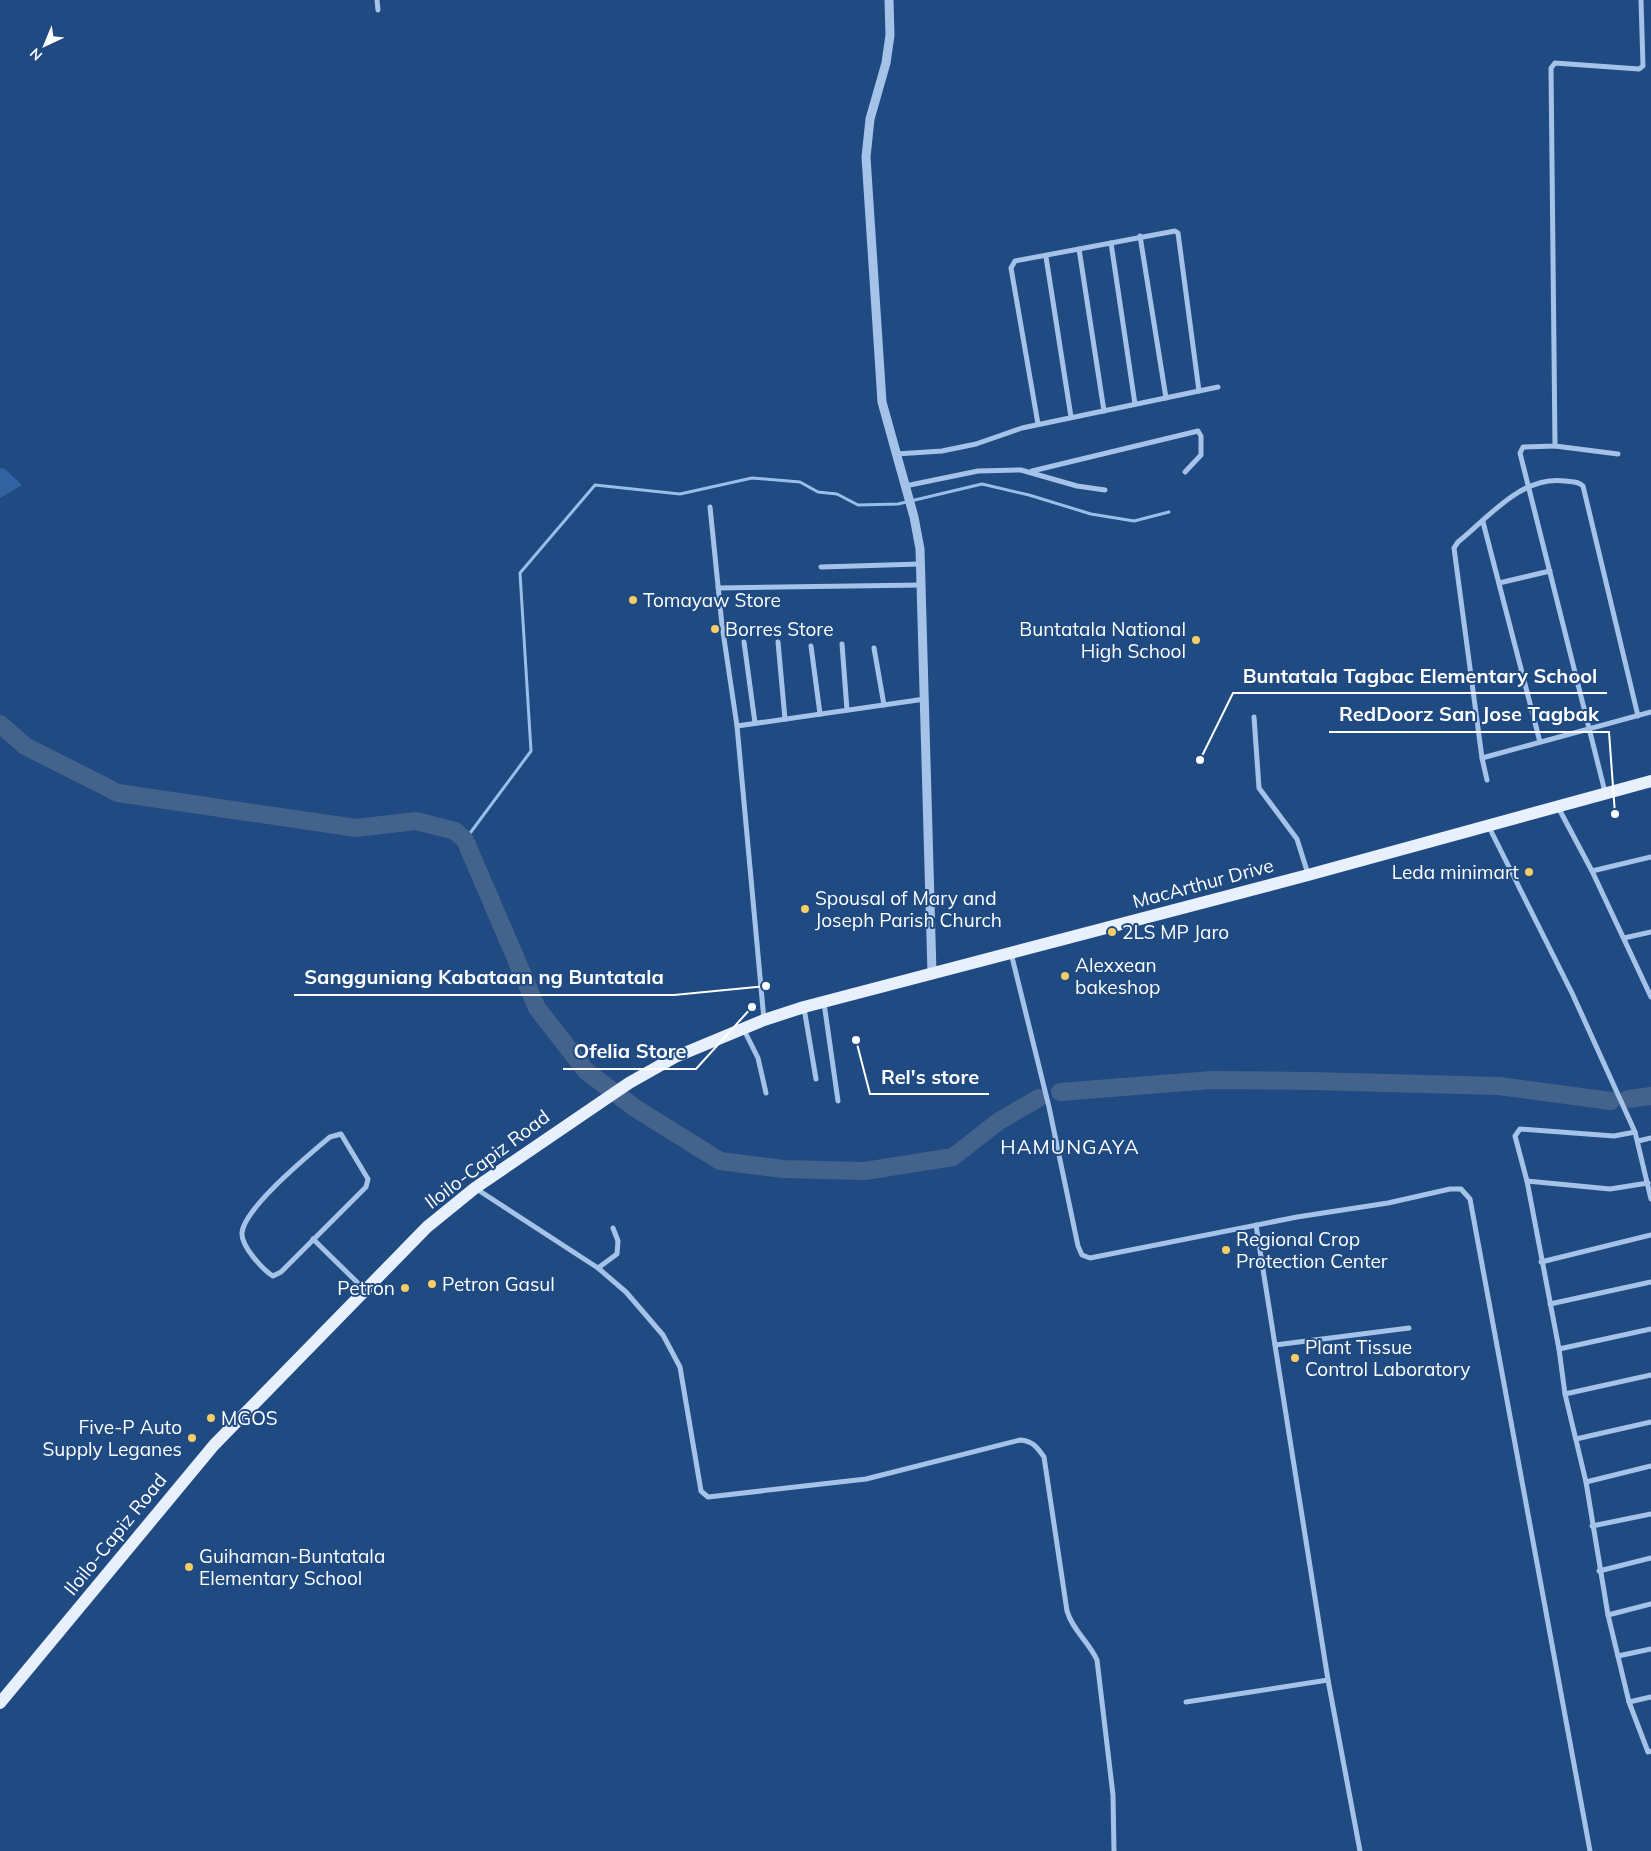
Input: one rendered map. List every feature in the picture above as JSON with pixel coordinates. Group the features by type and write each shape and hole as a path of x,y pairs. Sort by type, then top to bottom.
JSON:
{"main road":[{"name":"MacArthur Drive","path":"764,1020 804,1007 1308,875 1651,781"},
{"name":"Iloilo-Capiz Road","path":"0,1703 214,1445 427,1227 475,1188 588,1109 629,1083 675,1057 764,1020"}],"street":[{"path":"377,0 378,10"},
{"path":"888,0 890,35 886,63 870,119 866,157 882,402 914,517 920,564 932,973"},
{"path":"1555,446 1551,68 1556,63 1639,69 1643,66 1641,0"},
{"path":"1038,424 1012,268 1015,261 1046,257 1171,230 1178,232 1200,390"},
{"path":"1140,236 1166,398"},
{"path":"1110,243 1135,404"},
{"path":"1080,250 1104,411"},
{"path":"1046,257 1071,417"},
{"path":"895,454 951,449 1038,424 1218,387"},
{"path":"906,490 978,471 1032,471 1198,431 1201,436 1201,455 1186,472"},
{"path":"1605,793 1591,729 1520,461 1520,450 1523,447 1555,446 1618,454"},
{"path":"1032,471 1077,486 1105,490"},
{"path":"1487,780 1482,758 1454,548 1458,542 1527,485 1552,479 1580,483 1585,490 1638,716"},
{"path":"710,506 718,588 737,726 764,1020"},
{"path":"1483,522 1540,742"},
{"path":"821,567 920,564"},
{"path":"1499,583 1550,571"},
{"path":"718,588 921,585"},
{"path":"744,642 755,723"},
{"path":"778,642 785,719"},
{"path":"842,644 847,710"},
{"path":"810,646 820,714"},
{"path":"874,648 884,705"},
{"path":"737,726 925,699"},
{"path":"1482,758 1651,712"},
{"path":"1254,717 1259,788 1268,804 1297,839 1308,875"},
{"path":"1558,806 1592,872 1651,997"},
{"path":"1488,825 1572,993 1635,1132 1651,1199"},
{"path":"1592,872 1651,857"},
{"path":"1624,938 1651,932"},
{"path":"1011,953 1049,1107 1078,1246 1082,1255 1090,1258 1450,1189 1461,1189 1470,1199 1590,1851"},
{"path":"824,1002 838,1101"},
{"path":"804,1007 816,1079"},
{"path":"743,1030 758,1058 766,1093"},
{"path":"1635,1132 1614,1136 1520,1129 1516,1132 1515,1136 1527,1181 1559,1349 1565,1394 1586,1482 1608,1614 1630,1702 1651,1758"},
{"path":"340,1134 368,1182 366,1187 313,1239 281,1272 273,1276 254,1258 243,1241 242,1234 253,1212 268,1192 330,1137 340,1134"},
{"path":"1638,1141 1651,1138"},
{"path":"1527,1181 1610,1188 1648,1183"},
{"path":"475,1188 598,1268 632,1299 663,1335 680,1367 701,1491 708,1496 866,1479 1020,1440 1029,1441 1036,1446 1044,1457 1070,1622 1097,1660 1113,1795 1114,1851"},
{"path":"1256,1225 1328,1680 1360,1851"},
{"path":"598,1268 617,1254 618,1241 613,1228"},
{"path":"1541,1262 1651,1235"},
{"path":"313,1239 365,1290"},
{"path":"1550,1304 1651,1282"},
{"path":"1274,1345 1409,1328"},
{"path":"1559,1349 1651,1329"},
{"path":"1565,1394 1651,1375"},
{"path":"1576,1439 1651,1422"},
{"path":"1586,1482 1651,1466"},
{"path":"1592,1526 1651,1514"},
{"path":"1600,1571 1651,1558"},
{"path":"1608,1614 1651,1604"},
{"path":"1618,1656 1651,1649"},
{"path":"1186,1702 1328,1680"},
{"path":"1630,1702 1651,1697"}],"shaded area":[{"path":"0,468 5,469 22,485 0,498"}],"waterway":[{"path":"465,840 531,751 520,573 595,485 680,494 752,478 800,482 818,492 837,494 858,505 898,504 982,484 1029,495 1091,514 1134,521 1169,512"},
{"path":"0,724 25,746 118,793 356,828 416,821 455,831 465,840 537,1008 586,1071 635,1108 720,1161 783,1169 865,1171 953,1157 999,1121 1039,1098"},
{"path":"1060,1092 1212,1080 1311,1081 1499,1086 1611,1101"},
{"path":"1628,1099 1651,1096"}],"place":[{"name":"Tomayaw Store","path":"633,600"},
{"name":"Borres Store","path":"715,629"},
{"name":"Buntatala National High School","path":"1196,640"},
{"name":"Buntatala Tagbac Elementary School","path":"1200,760"},
{"name":"RedDoorz San Jose Tagbak","path":"1615,814"},
{"name":"Leda minimart","path":"1529,872"},
{"name":"Spousal of Mary and Joseph Parish Church","path":"805,909"},
{"name":"2LS MP Jaro","path":"1112,932"},
{"name":"Alexxean bakeshop","path":"1065,976"},
{"name":"Sangguniang Kabataan ng Buntatala","path":"766,986"},
{"name":"Ofelia Store","path":"752,1007"},
{"name":"Rel's store","path":"856,1040"},
{"name":"Regional Crop Protection Center","path":"1226,1250"},
{"name":"Petron Gasul","path":"432,1284"},
{"name":"Petron","path":"405,1288"},
{"name":"Plant Tissue Control Laboratory","path":"1295,1358"},
{"name":"MGOS","path":"211,1418"},
{"name":"Five-P Auto Supply Leganes","path":"192,1438"},
{"name":"Guihaman-Buntatala Elementary School","path":"189,1567"}],"district":[{"name":"HAMUNGAYA","path":"1070,1147"}]}
